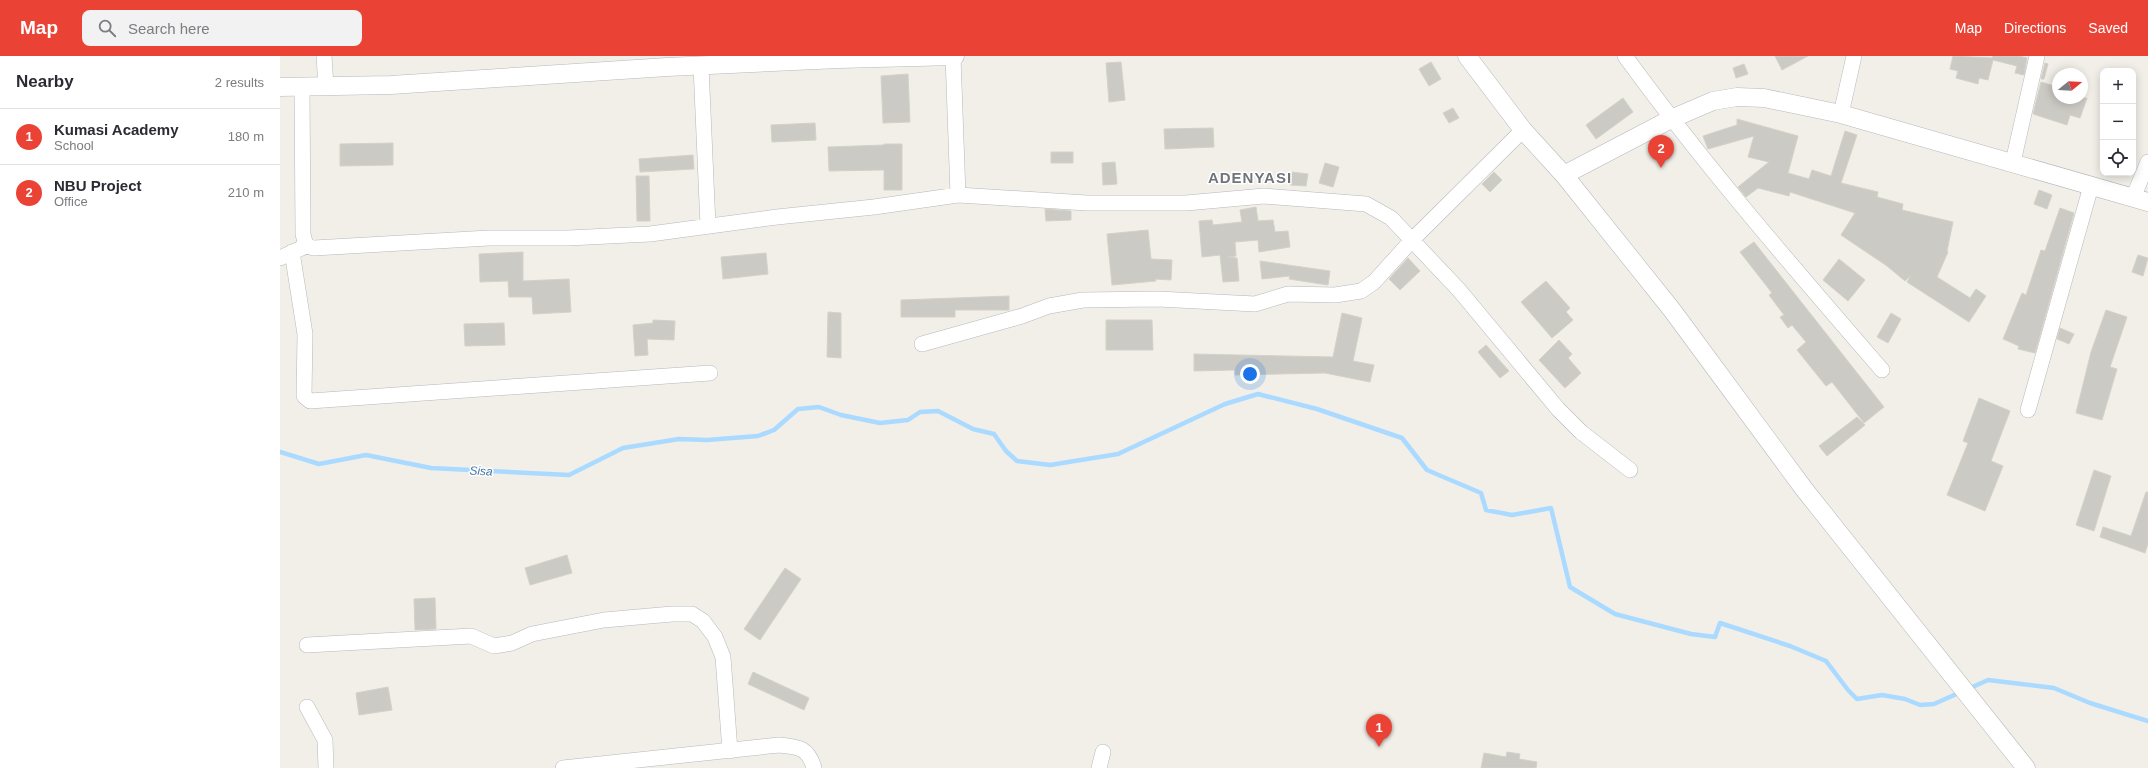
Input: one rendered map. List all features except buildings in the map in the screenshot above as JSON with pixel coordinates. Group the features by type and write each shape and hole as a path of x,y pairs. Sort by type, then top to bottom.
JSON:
{"street":[{"path":"324,56 326,87"},
{"path":"280,87 390,86 666,62 701,66 839,57 954,56 958,195"},
{"path":"1468,56 1524,130 1564,175 1672,310 1804,489 2026,768"},
{"path":"1625,56 1670,119 1725,188 1882,370"},
{"path":"1841,114 1854,56"},
{"path":"2013,162 2037,56"},
{"path":"701,66 708,226"},
{"path":"302,88 303,234 306,246"},
{"path":"1564,175 1670,119 1714,101 1737,97 1764,98 1841,114 2013,162 2140,200 2148,162"},
{"path":"922,344 1022,316 1049,306 1083,300 1158,299 1255,304 1288,294 1335,295 1361,291 1374,282 1412,240 1524,130"},
{"path":"2028,410 2091,186"},
{"path":"710,373 310,401 304,396 305,334 286,255 306,246 314,248 489,238 568,238 650,234 777,217 874,207 958,195 1087,203 1186,203 1264,196 1366,204 1391,218 1459,290 1558,409 1581,432 1630,470"},
{"path":"307,645 471,636 494,646 512,643 532,634 604,620 672,614 692,614 703,621 715,637 723,657 730,751"},
{"path":"307,707 325,740 326,768"},
{"path":"563,768 778,745 798,747 811,756 814,768"},
{"path":"1100,768 1103,752"}],"waterway":[{"name":"Sisa","path":"280,452 319,464 366,455 431,468 569,475 623,448 679,439 707,440 758,436 774,430 798,409 819,407 841,415 880,423 908,420 920,412 938,411 973,429 994,434 1006,451 1017,461 1050,465 1118,454 1225,404 1258,394 1317,409 1402,438 1427,470 1481,493 1486,510 1512,515 1551,508 1570,587 1615,614 1691,634 1715,637 1720,623 1790,646 1826,661 1848,690 1857,699 1882,695 1905,699 1920,705 1934,704 1961,692"},
{"path":"1968,689 1988,680 2054,688 2090,703 2148,721"}],"place":[{"name":"NBU Project","path":"1661,168"},
{"name":"Kumasi Academy","path":"1379,747"}],"district":[{"name":"ADENYASI","path":"1250,178"}]}
